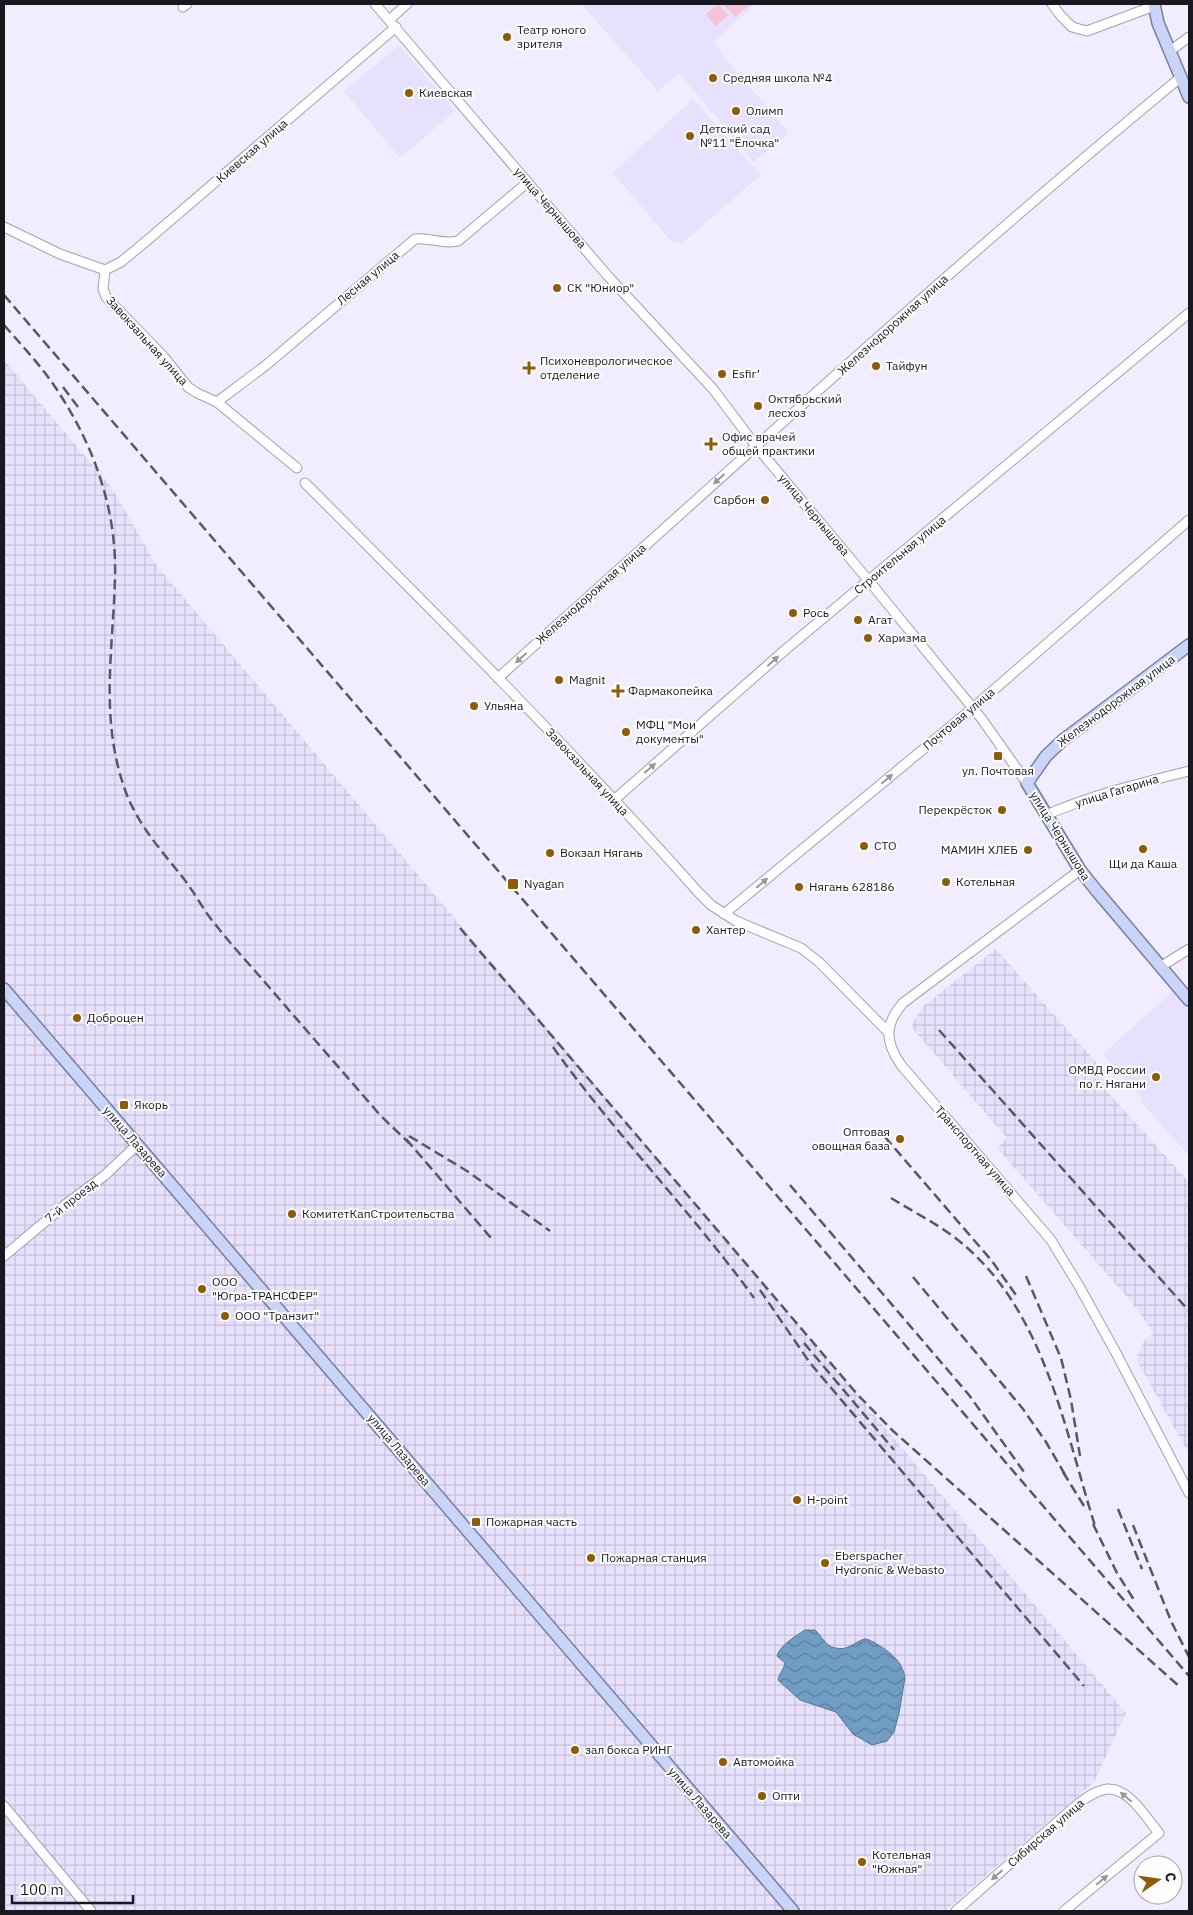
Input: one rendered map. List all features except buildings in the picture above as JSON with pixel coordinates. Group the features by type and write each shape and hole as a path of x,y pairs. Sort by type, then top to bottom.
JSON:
{"main road":[{"path":"1154,5 1158,23 1189,96"},
{"name":"Железнодорожная улица","path":"1027,783 1046,756 1062,740 1189,646"},
{"name":"улица Чернышова","path":"1027,783 1080,870 1189,1000"},
{"name":"улица Лазарева","path":"4,989 793,1911"}],"street":[{"name":"улица Чернышова","path":"375,4 644,316 700,374 756,446 973,708 1027,783"},
{"path":"389,20 407,4"},
{"path":"1052,4 1072,27 1087,31 1154,5"},
{"name":"Киевская улица","path":"105,270 121,262 150,238 396,28"},
{"path":"1170,51 1189,37"},
{"name":"Железнодорожная улица","path":"498,678 1027,206 1181,77"},
{"name":"Лесная улица","path":"216,402 265,366 415,239 447,242 458,241 528,182"},
{"path":"4,227 60,254 105,270"},
{"name":"Завокзальная улица","path":"105,270 103,289 106,297 164,357 188,387 196,393 216,402 238,418 297,468"},
{"name":"Строительная улица","path":"614,800 785,650 1189,313"},
{"name":"Завокзальная улица","path":"305,483 498,678 614,800 698,893 736,921 801,948 819,962 888,1032"},
{"name":"Почтовая улица","path":"724,914 973,708 1189,520"},
{"name":"улица Гагарина","path":"1046,815 1116,790 1189,771"},
{"path":"888,1032 895,1012 912,995 1080,870"},
{"path":"1160,967 1189,949"},
{"name":"Транспортная улица","path":"888,1032 894,1055 901,1065 1051,1240 1115,1351 1189,1493"},
{"name":"7-й проезд","path":"4,1256 66,1204 104,1176 137,1145"},
{"name":"Сибирская улица","path":"956,1911 1079,1803 1094,1793 1106,1789 1118,1790 1127,1795 1159,1833 1064,1911"},
{"path":"4,1806 91,1911"}],"shaded area":[{"name":"Средняя школа №4","path":"581,4 756,4 715,41 722,54 789,133 754,162 679,73 658,91"},
{"path":"718,4 729,15 715,26 706,14"},
{"path":"723,4 750,4 735,17"},
{"path":"399,45 455,111 400,158 344,91"},
{"name":"Детский сад №11 \"Ёлочка\"","path":"693,99 761,175 681,244 671,241 613,173"},
{"path":"4,360 112,488 157,566 1126,1713 1094,1782 945,1911 4,1911"},
{"path":"996,949 1102,1069 1105,1089 1189,1182 1189,1454 1136,1359 1143,1342 1154,1333 1133,1304 997,1148 1007,1138 911,1027 922,1007"},
{"name":"ОМВД России по г. Нягани","path":"1173,991 1189,1010 1189,1156 1140,1101 1142,1099 1103,1054"}],"water":[{"path":"805,1630 815,1630 826,1643 840,1649 867,1639 884,1649 898,1661 905,1678 894,1732 887,1741 872,1745 853,1734 836,1712 800,1700 778,1680 785,1663 777,1656 781,1648"}],"railway":[{"path":"4,295 1189,1676"},
{"path":"4,325 55,386 84,438 102,483 108,506 115,554 110,683 112,735 117,761 129,800 150,836 228,940 380,1115 409,1143"},
{"path":"63,387 81,411"},
{"path":"460,928 857,1394 892,1430 1180,1687"},
{"path":"939,1030 1189,1311"},
{"path":"553,1047 602,1111 705,1234 754,1298"},
{"path":"409,1136 467,1171 550,1231"},
{"path":"885,1137 992,1261 1016,1295"},
{"path":"406,1139 491,1238"},
{"path":"790,1185 969,1395 1024,1472"},
{"path":"891,1198 956,1238 992,1273 1015,1305 1034,1340 1049,1377 1096,1529"},
{"path":"1026,1276 1061,1358 1071,1400 1080,1456"},
{"path":"913,1277 1023,1409 1046,1442 1067,1478"},
{"path":"760,1290 810,1363 1084,1686"},
{"path":"804,1343 894,1450"},
{"path":"1063,1472 1084,1506"},
{"path":"1118,1509 1142,1569"},
{"path":"1093,1524 1117,1573 1136,1603"},
{"path":"1133,1525 1171,1621 1189,1657"}],"place":[{"name":"Театр юного зрителя","path":"507,37"},
{"name":"Средняя школа №4","path":"713,78"},
{"name":"Киевская","path":"409,93"},
{"name":"Олимп","path":"736,111"},
{"name":"Детский сад №11 \"Ёлочка\"","path":"690,136"},
{"name":"СК \"Юниор\"","path":"557,288"},
{"name":"Тайфун","path":"876,366"},
{"name":"Психоневрологическое отделение","path":"529,368"},
{"name":"Esfir’","path":"722,374"},
{"name":"Октябрьский лесхоз","path":"758,406"},
{"name":"Офис врачей общей практики","path":"711,444"},
{"name":"Сарбон","path":"765,500"},
{"name":"Рось","path":"793,613"},
{"name":"Агат","path":"858,620"},
{"name":"Харизма","path":"868,638"},
{"name":"Magnit","path":"559,680"},
{"name":"Фармакопейка","path":"618,691"},
{"name":"Ульяна","path":"474,706"},
{"name":"МФЦ \"Мои документы\"","path":"626,732"},
{"name":"ул. Почтовая","path":"998,756"},
{"name":"Перекрёсток","path":"1002,810"},
{"name":"СТО","path":"864,846"},
{"name":"Щи да Каша","path":"1143,849"},
{"name":"МАМИН ХЛЕБ","path":"1028,850"},
{"name":"Вокзал Нягань","path":"550,853"},
{"name":"Котельная","path":"946,882"},
{"name":"Nyagan","path":"513,884"},
{"name":"Нягань 628186","path":"799,887"},
{"name":"Хантер","path":"696,930"},
{"name":"Доброцен","path":"77,1018"},
{"name":"ОМВД России по г. Нягани","path":"1156,1077"},
{"name":"Якорь","path":"124,1105"},
{"name":"Оптовая овощная база","path":"900,1139"},
{"name":"КомитетКапСтроительства","path":"292,1214"},
{"name":"ООО \"Югра-ТРАНСФЕР\"","path":"202,1289"},
{"name":"ООО \"Транзит\"","path":"225,1316"},
{"name":"H-point","path":"797,1500"},
{"name":"Пожарная часть","path":"476,1522"},
{"name":"Пожарная станция","path":"591,1558"},
{"name":"Eberspacher Hydronic & Webasto","path":"825,1563"},
{"name":"зал бокса РИНГ","path":"575,1750"},
{"name":"Автомойка","path":"723,1762"},
{"name":"Опти","path":"762,1796"},
{"name":"Котельная \"Южная\"","path":"862,1862"}]}
